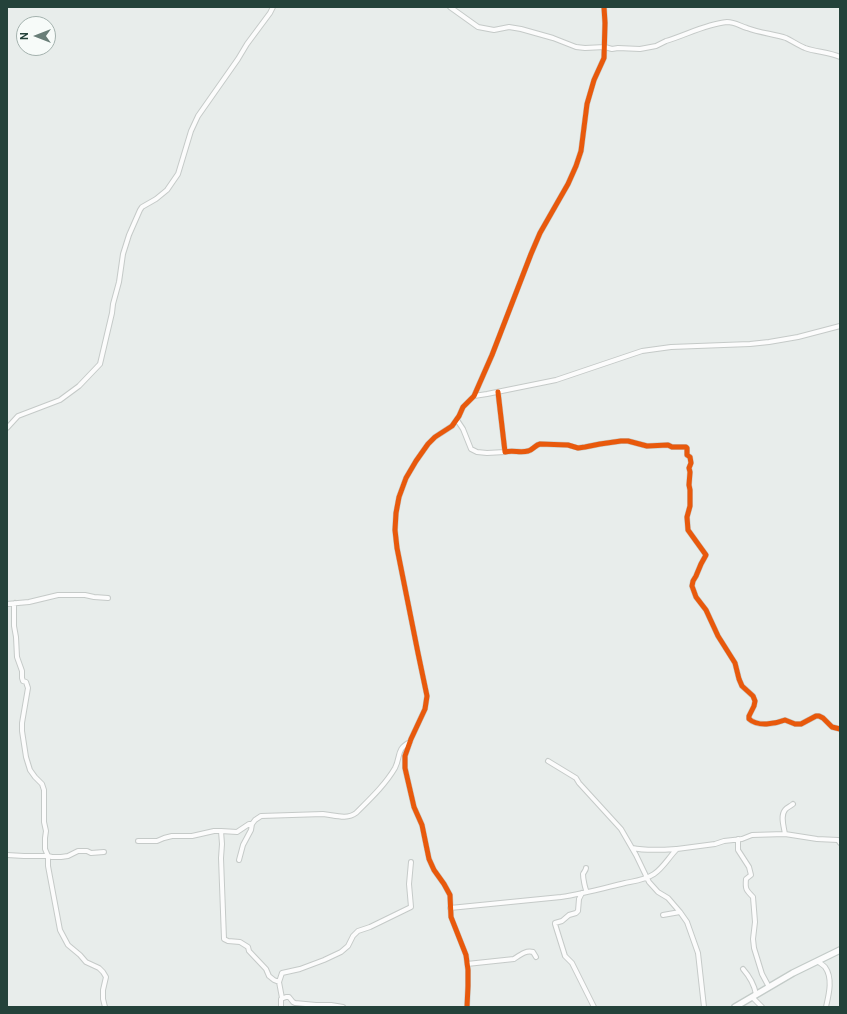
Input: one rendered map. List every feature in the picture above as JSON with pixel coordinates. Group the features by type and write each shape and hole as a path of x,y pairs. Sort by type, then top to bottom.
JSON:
{"main road":[{"path":"735,1007 793,973 840,950"}],"street":[{"path":"7,428 18,416 60,400 79,386 100,364 119,282 123,254 129,235 140,210 142,207 156,199 167,190 178,174 191,131 198,116 273,7"},
{"path":"450,7 478,27 494,30 509,27 520,29 553,38 576,47 605,47 612,49 650,47 718,23 733,22 755,31 785,38 804,47 833,54 840,58"},
{"path":"467,1007 468,986 466,955 451,917 450,895 434,870 429,859 422,825 414,807 404,768 405,756 425,709 427,696 397,548 395,530 396,513 399,497 406,478 416,461 435,437 452,426 464,407 474,396 492,355 540,233 568,184 576,166 581,151 587,104 594,80 604,58 604,7"},
{"path":"474,396 556,380 642,351 671,347 769,342 798,337 840,326"},
{"path":"498,392 505,452"},
{"path":"457,420 471,449 477,452 487,453 526,451 531,450 536,445 540,444 568,445 578,448 621,441 628,441 647,446 686,446 687,455 690,457 691,463 689,468 690,506 687,517 688,530 706,555 692,586 696,597 706,610 718,636 735,663 738,680 753,696 755,701 749,719 759,724 777,723 785,720 795,724 801,724 816,716 819,716 832,727 840,729"},
{"path":"7,604 29,602 58,595 74,594 108,598"},
{"path":"15,603 14,618 17,657 22,672 23,681 26,682 28,688 22,723 25,752 30,770 42,784 44,790 44,822 46,831 45,848 48,856 48,866 60,930 68,945 86,962 99,968 106,977 103,990 105,1007"},
{"path":"239,860 243,845 251,830 252,824 261,816 324,814 332,816 351,816 380,789 398,763 403,746 410,742"},
{"path":"548,761 576,778 621,829 636,855 646,878 658,892 668,898 687,922 698,953 704,1007"},
{"path":"785,834 783,813 786,808 793,804"},
{"path":"138,841 157,841 168,837 192,836 214,831 237,832 248,824 252,824"},
{"path":"221,831 224,939 228,941 240,942 248,946 249,951 266,969 269,976 279,982"},
{"path":"632,848 639,850 677,849 738,840 752,835 785,834 817,839 838,840 840,843"},
{"path":"738,840 738,850 751,872 746,879 746,888 753,897 755,922 753,939 754,948 760,969 769,987"},
{"path":"450,908 584,893 646,878 659,870 677,849"},
{"path":"7,855 52,857 68,856 78,851 87,851 91,853 104,852"},
{"path":"281,1007 280,1001 282,998 279,982 282,973 324,960 341,952 348,946 353,936 358,931 370,927 411,907 409,884 411,862"},
{"path":"586,868 583,877 584,893 579,899 578,912 569,915 562,921 555,924 565,956 572,963 594,1007"},
{"path":"663,915 680,912"},
{"path":"467,964 514,959 519,955 530,951 533,952 536,957"},
{"path":"817,961 825,967 830,978 830,991 826,1007"},
{"path":"743,970 750,978 754,986 754,995 762,1007"},
{"path":"282,998 290,997 295,1003 343,1007"}],"cycle path":[{"path":"467,1007 468,970 466,955 451,917 450,895 434,870 429,859 422,825 414,807 405,768 405,756 425,709 427,696 397,548 395,530 396,513 399,497 406,478 416,461 435,437 452,426 463,407 474,396 492,355 540,233 568,184 576,166 581,151 587,104 594,80 604,58 604,7"},
{"path":"498,392 505,452 528,451 540,444 568,445 578,448 621,441 628,441 647,446 668,445 672,447 686,447 687,455 690,457 691,463 689,468 690,506 687,517 688,530 706,555 692,586 696,597 706,610 718,636 735,663 742,686 753,696 755,701 749,719 753,722 762,724 772,724 785,720 795,724 801,724 816,716 819,716 832,727 840,729"}]}
